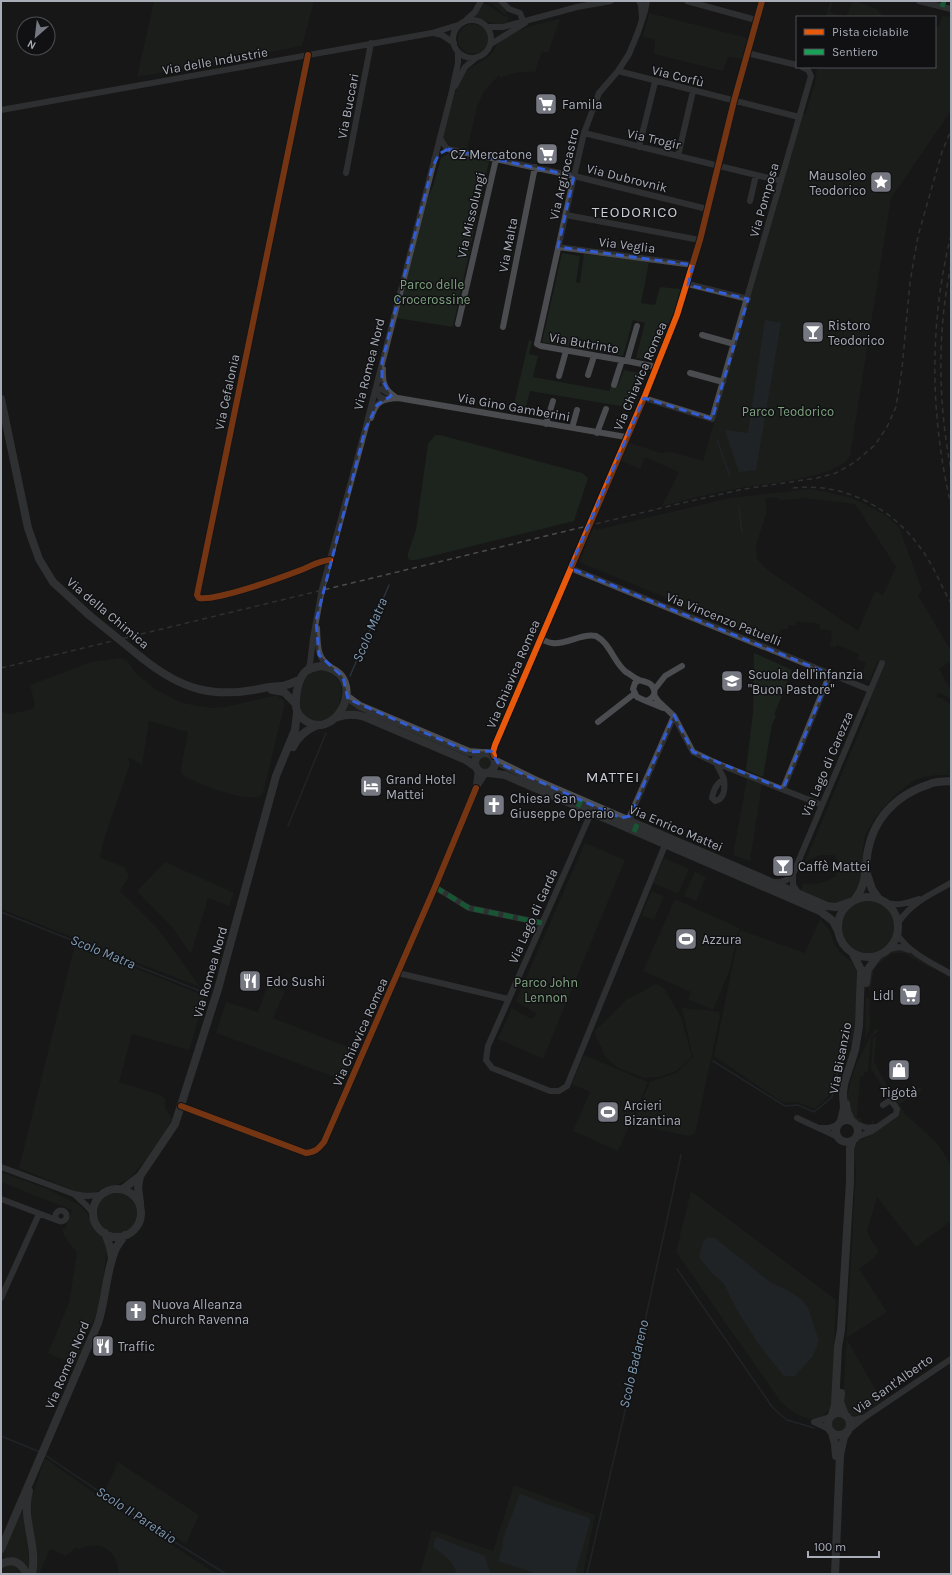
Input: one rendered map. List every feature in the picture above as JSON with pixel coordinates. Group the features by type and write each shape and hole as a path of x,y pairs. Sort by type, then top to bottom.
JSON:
{"main road":[{"name":"Via della Chimica","path":"1,398 26,521 39,559 53,582 142,658 165,675 179,682 203,691 237,693 284,686 300,680"},
{"path":"338,717 346,696 346,683 343,677 339,672 331,667 321,666 311,668 300,680 295,703 297,713 308,723 317,725 328,724 338,717 346,714 357,714 466,760 477,768 488,773 495,766 495,758 484,752 469,752 360,706 346,696"},
{"name":"Via della Chimica","path":"259,690 280,691 288,695 295,703"},
{"name":"Via Romea Nord","path":"123,1189 140,1176 175,1124 218,989 276,776 295,730 297,713"},
{"name":"Via Romea Nord","path":"281,765 301,734 309,728 317,725"},
{"path":"477,768 476,758 484,752"},
{"name":"Via Enrico Mattei","path":"495,758 539,782 621,818 631,819 827,906 836,907 852,901"},
{"name":"Via Enrico Mattei","path":"488,773 505,775 820,911 833,921 837,929"},
{"path":"866,874 872,889 893,911 898,923 895,941 889,949 878,956 864,958 852,953 843,945 837,929 838,919 842,909 860,893 866,874 867,856 873,833 885,813 900,797 931,783 951,781"},
{"path":"852,901 867,897 881,900"},
{"name":"Via Bisanzio","path":"839,1123 844,1108 844,1084 857,1042 860,1012 861,970 852,953"},
{"name":"Via Bisanzio","path":"854,1122 847,1111 847,1086 861,1048 867,974 872,962 878,956"},
{"path":"835,1574 838,1483 841,1448 850,1424 840,1402 841,1330 850,1182 850,1168 850,1149 859,1130 854,1122 848,1119 839,1123 836,1131 843,1146 850,1168"},
{"path":"839,1138 846,1142 855,1139"},
{"path":"140,1176 138,1187 141,1212 140,1221 134,1230 126,1235 116,1237 105,1233 96,1224 93,1214 95,1204 101,1195 110,1190 123,1189 134,1196 140,1204"},
{"name":"Via Romea Nord","path":"105,1233 112,1258"},
{"name":"Via Romea Nord","path":"1,1549 98,1323 103,1307 112,1258 117,1246 126,1235"},
{"path":"838,1483 835,1444 828,1423 835,1405 838,1347 841,1330"},
{"path":"831,1416 839,1413 847,1417"},
{"path":"831,1431 839,1435 848,1431"},
{"name":"Via Romea Nord","path":"32,1478 27,1506 33,1564 32,1574"},
{"path":"1,1564 8,1561 15,1562 22,1565 27,1574"}],"street":[{"path":"481,1 475,12 458,26 453,37 458,52 464,56 477,58 486,53 491,44 534,18 577,7 611,1"},
{"path":"501,1 510,9 520,13 522,24"},
{"name":"Via Argirocastro","path":"639,1 641,5 642,21"},
{"name":"Via Argirocastro","path":"538,344 584,133 599,93 618,71 629,54 642,21 647,1"},
{"path":"687,1 756,20"},
{"name":"Via Chiavica Romea","path":"495,758 493,752 495,744 644,398 688,284 734,102 762,1"},
{"path":"919,1 943,4 951,9"},
{"path":"465,20 478,20 488,27 491,32 491,44"},
{"path":"488,27 503,27 522,24"},
{"name":"Via delle Industrie","path":"1,110 432,33 458,26"},
{"path":"432,33 442,35 454,43"},
{"name":"Via Buccari","path":"346,173 371,43"},
{"name":"Via Romea Nord","path":"307,671 310,664 316,621 330,560 452,91 458,63 458,52"},
{"path":"747,53 796,65"},
{"name":"Via Cefalonia","path":"308,55 197,595 199,598 203,599 228,594 303,570 319,561 330,560"},
{"name":"Via Romea Nord","path":"452,91 465,67 477,58"},
{"name":"Via Pomposa","path":"644,398 712,419 748,299 811,76 808,70 804,68"},
{"name":"Via Corfù","path":"618,71 655,82 799,117"},
{"path":"639,147 655,82"},
{"path":"678,156 693,91"},
{"name":"Via Trogir","path":"584,133 781,181"},
{"path":"432,168 439,154 448,149 444,146 440,138"},
{"name":"Via Dubrovnik","path":"448,149 574,176 707,209"},
{"name":"Via Missolungi","path":"458,324 496,159"},
{"name":"Via Malta","path":"503,327 535,167"},
{"path":"750,201 756,175"},
{"path":"566,214 700,240"},
{"name":"Via Veglia","path":"558,247 693,265"},
{"path":"688,284 748,299"},
{"name":"Via Butrinto","path":"625,361 637,326"},
{"path":"702,335 734,344"},
{"name":"Via Butrinto","path":"538,344 541,346 566,351 657,366"},
{"path":"559,376 566,351"},
{"path":"588,375 594,356"},
{"path":"614,385 625,361"},
{"path":"365,430 375,408 380,401 387,396 382,379 382,362"},
{"path":"690,373 723,382"},
{"name":"Via Gino Gamberini","path":"375,391 382,389 387,396 626,437"},
{"path":"546,424 553,401"},
{"path":"597,433 606,409"},
{"path":"572,428 577,410"},
{"name":"Via Vincenzo Patuelli","path":"570,568 870,690"},
{"name":"Via Romea Nord","path":"316,621 319,655 326,664 331,667"},
{"path":"540,639 550,643 558,643 584,636 596,636 602,640 625,671 639,680 646,681 652,685 658,701 674,716 694,752 716,763 822,805"},
{"name":"Via Lago di Carezza","path":"793,874 882,663"},
{"path":"646,701 652,698 654,692 666,675 682,666"},
{"path":"783,789 830,674"},
{"path":"639,680 635,683 633,689 634,694 637,697 667,710"},
{"path":"598,722 634,694"},
{"path":"631,819 674,716"},
{"name":"Via Chiavica Romea","path":"484,752 495,744"},
{"path":"716,763 724,779"},
{"name":"Via Chiavica Romea","path":"476,788 477,768"},
{"name":"Via Chiavica Romea","path":"181,1106 306,1153 314,1152 318,1149 324,1142 398,973 476,788 488,773"},
{"name":"Via Lago di Garda","path":"590,813 488,1046 486,1060 492,1068 550,1091 555,1092 563,1090 567,1086 665,845"},
{"path":"772,882 784,882 793,874"},
{"path":"793,874 794,885 799,894"},
{"path":"881,900 892,904 900,904 922,898 951,883"},
{"path":"435,887 469,908 542,923"},
{"path":"898,923 904,913 922,898"},
{"path":"897,934 905,945 912,951 951,974"},
{"path":"889,949 900,947 912,951"},
{"path":"398,973 508,999"},
{"path":"855,1139 872,1131 894,1116 896,1112 895,1105 890,1101 883,1105"},
{"path":"797,1118 839,1138"},
{"path":"854,1122 867,1128 877,1127"},
{"path":"816,1127 826,1128 839,1123"},
{"path":"1,1167 74,1194 86,1196 101,1195"},
{"path":"74,1194 86,1204 93,1214"},
{"path":"1,1199 59,1221"},
{"path":"1,1298 39,1214"},
{"name":"Via Sant'Alberto","path":"848,1431 865,1417 951,1358"},
{"path":"831,1416 814,1422 831,1431"},
{"path":"847,1417 858,1419 865,1417"}],"highlighted area":[{"path":"448,149 574,176 558,247 693,265 688,285 748,299 712,419 644,398 570,568 830,674 783,789 693,752 674,715 630,816 621,818 498,763 491,751 469,752 348,699 343,677 319,655 316,621 365,430 377,405 391,396 382,379 382,362 432,168 439,154"}],"green space":[{"path":"154,1 314,1 302,46 137,77"},
{"path":"484,1 499,1 505,9 507,15 503,14 494,5"},
{"path":"830,1 833,1 830,12 841,16 826,16"},
{"path":"853,1 857,1 877,9 882,16 846,16"},
{"path":"483,3 508,17 508,21 495,24 474,17"},
{"path":"649,13 747,38 742,59 728,57 723,71 654,54 655,39 643,37"},
{"name":"Parco Teodorico","path":"942,16 951,17 951,111 891,198 850,456 842,464 814,475 725,491 662,506 679,472 645,457 640,469 621,461 629,443 661,453 671,452 703,461 803,113 806,114 816,79 817,68 936,68 936,27 939,27"},
{"path":"560,19 548,53 542,51 535,72 518,72 501,78 499,75 484,91 477,107 467,150 449,145 443,136 455,94 466,72 488,57 496,46 509,35 526,28"},
{"path":"473,24 484,28 488,39 484,50 473,54 462,50 458,39 462,28"},
{"name":"Parco delle Crocerossine","path":"449,153 489,162 453,327 396,318 428,197 433,186 441,158"},
{"path":"562,253 580,256 576,282 580,283 584,254 649,262 641,303 655,305 660,287 681,289 676,307 653,361 636,358 645,323 633,320 623,356 542,342"},
{"path":"529,340 532,341 529,354 538,356 533,377 609,391 611,386 617,387 624,370 645,374 645,378 633,408 530,391 524,414 512,413"},
{"path":"435,435 440,435 582,473 588,478 574,521 416,560 410,560 408,558 408,553 416,530 428,444"},
{"path":"811,489 844,496 861,502 886,516 899,527 922,590 918,595 951,651 951,661 939,669 951,690 951,699 940,693 937,694 938,698 942,698 951,705 951,775 931,776 912,782 898,792 878,814 868,829 865,837 858,888 854,895 848,900 842,902 830,902 801,891 803,883 818,883 832,878 837,874 839,862 834,855 820,855 805,862 869,709 867,707 885,664 878,661 869,681 860,677 866,663 857,659 859,654 837,645 835,648 830,646 832,631 820,629 820,624 796,621 795,626 789,625 788,629 781,629 773,642 579,562 594,526 596,530 730,498","holes":["776,497 781,500 805,498 855,504 896,567 883,595 875,591 858,631 769,571 757,559 756,545 767,511 765,498"]},
{"path":"754,653 792,670 774,715 776,716 772,724 763,777 746,770 753,713"},
{"path":"121,658 126,660 137,674 156,690 182,703 211,708 225,707 273,696 278,696 284,701 284,707 263,793 259,797 232,794 212,788 186,777 182,774 181,768 188,732 149,721 142,765 128,758 130,763 129,767 104,839 100,858 125,867 129,877 120,891 158,929 200,987 1,909 1,711 10,714 33,709 35,705 30,685 91,662"},
{"path":"320,669 335,676 341,686 341,692 335,715 319,722 306,718 298,708 300,689 304,679 308,675"},
{"path":"346,702 467,754 466,758 364,714 342,714"},
{"path":"482,756 488,756 492,760 492,766 488,770 482,770 478,766 478,760"},
{"path":"747,779 762,784 750,861 733,855"},
{"name":"Parco John Lennon","path":"585,843 625,860 543,1059 498,1039 512,1008 531,1019 537,1014 516,1001"},
{"path":"664,858 689,869 678,894 653,883"},
{"path":"165,862 234,893 229,906 208,898 191,954 172,927 137,891"},
{"path":"695,872 706,877 696,901 684,896"},
{"path":"652,891 664,896 654,920 641,915"},
{"name":"Azzura","path":"675,899 739,928 730,969 713,1010 688,999 691,992 643,971"},
{"path":"863,901 873,901 887,908 894,922 894,932 887,946 873,953 863,953 853,949 846,942 842,932 842,922 846,912 853,905"},
{"path":"820,919 830,931 834,944 841,954 852,962 856,971 857,1013 852,1042 845,1047 832,1079 829,1095 815,1109 797,1102 782,1102 714,1056 740,930 805,953"},
{"path":"75,944 205,996 189,1050 132,1034 119,1082 161,1095 165,1099 165,1108 172,1119 150,1155 129,1179 88,1194 78,1192 19,1168"},
{"path":"897,949 918,957 936,971 904,953 893,953 878,964 874,970 870,992 868,981 871,969 884,955"},
{"path":"268,984 285,991 273,1018 355,1050 343,1080 216,1033 226,1002 258,1012"},
{"path":"656,984 664,988 681,1017 692,1057 676,1071 660,1077 644,1078 617,1067 606,1058 594,1032 626,1000"},
{"path":"866,997 870,999 869,1015 871,1015 869,1030 865,1038"},
{"path":"682,1008 715,1011 719,1012 720,1016 695,1134 689,1136 646,1127 634,1120 650,1082 676,1073 693,1057"},
{"path":"877,1029 879,1031 871,1037 868,1071 863,1074 864,1076 860,1076 857,1118 861,1118 862,1123 872,1124 872,1120 875,1124 885,1117 886,1118 876,1124 869,1126 862,1124 852,1116 848,1106 848,1095 854,1071 864,1048 874,1030"},
{"path":"876,1036 874,1062 892,1094 888,1096 871,1069 873,1038"},
{"name":"Arcieri Bizantina","path":"584,1055 648,1082 618,1151 573,1131 590,1092 572,1084"},
{"path":"921,1087 922,1090 899,1104 904,1113 938,1144 951,1165 951,1221 916,1247 877,1197 867,1231 871,1240 879,1251 873,1259 859,1269 887,1312 847,1338 856,1171 853,1151 858,1141 898,1117 900,1111 895,1101 896,1099 902,1098"},
{"path":"1,1172 47,1189 79,1205 86,1212 94,1228 103,1238 107,1247 102,1293 98,1309 93,1322 87,1331 82,1349 75,1365 48,1353 69,1303 77,1253 64,1235 62,1228 65,1229 72,1210 1,1182"},
{"path":"691,1191 836,1300 832,1402 828,1411 822,1416 816,1419 802,1416 795,1413 781,1402 676,1252"},
{"path":"121,1193 128,1196 134,1202 137,1213 136,1221 128,1230 121,1233 113,1233 106,1230 98,1221 97,1209 100,1202 109,1194"},
{"path":"847,1339 882,1401 866,1412 855,1416 850,1415 846,1411 843,1404"},
{"path":"836,1417 842,1417 846,1421 846,1427 842,1431 836,1431 832,1427 832,1421"},
{"path":"45,1458 105,1501 216,1574 118,1574 116,1559 112,1554 101,1547 87,1546 80,1549 75,1548 66,1556 50,1549 39,1574 36,1574 37,1570 31,1500"},
{"path":"118,1462 199,1515 186,1544 105,1491"},
{"path":"514,1485 595,1515 583,1574 420,1574 432,1530 493,1551"},
{"path":"22,1507 30,1565 29,1574 27,1568 1,1561 1,1556"},
{"path":"15,1564 23,1574 1,1574 1,1566"}],"shaded area":[{"path":"765,320 781,323 756,470 739,472 725,430 748,433"},
{"path":"708,1238 715,1238 770,1282 789,1291 802,1300 808,1308 819,1341 813,1356 795,1376 784,1376 760,1346 737,1310 724,1284 710,1271 699,1257 703,1242"},
{"path":"521,1494 589,1518 590,1522 575,1574 538,1574 498,1561 503,1545 503,1539"},
{"path":"436,1537 485,1556 490,1572 489,1574 457,1574 454,1565 433,1547"}],"waterway":[{"name":"Scolo Badareno","path":"717,440 730,476"},
{"name":"Scolo Badareno","path":"739,506 742,533"},
{"name":"Scolo Matra","path":"350,676 389,585"},
{"name":"Scolo Matra","path":"288,826 326,733"},
{"name":"Scolo Matra","path":"1,912 205,993"},
{"path":"713,1061 785,1106 798,1105 814,1112 832,1097 838,1070 847,1050"},
{"name":"Scolo Badareno","path":"587,1574 632,1381 681,1155"},
{"path":"677,1269 773,1408 787,1420 814,1428"},
{"path":"1,1436 40,1452"},
{"name":"Scolo Il Paretaio","path":"45,1455 162,1534 226,1574"}],"railway":[{"path":"1,668 682,503 744,489 817,478 836,473 855,462 875,445 887,427 896,407 902,369 910,282 918,236 942,152 951,130"},
{"path":"951,235 939,302 935,370 939,438 951,505"},
{"path":"951,265 946,290 941,342 944,419 951,470"},
{"path":"793,488 812,487 831,489 849,494 882,510 897,522 922,550 951,603"}],"marked path":[{"path":"942,7 944,1"},
{"path":"578,807 581,800"},
{"path":"634,832 637,824"},
{"path":"435,887 469,908 542,923"}],"cycle path":[{"path":"494,756 493,752 495,745 644,398 677,315 700,240 734,101 762,1"},
{"path":"308,55 197,595 199,598 208,598 234,593 330,560"},
{"path":"181,1106 306,1153 315,1151 320,1147 324,1142 435,887 476,788"}],"place":[{"name":"Famila","path":"546,104"},
{"name":"CZ Mercatone","path":"547,154"},
{"name":"Mausoleo Teodorico","path":"881,182"},
{"name":"Ristoro Teodorico","path":"813,332"},
{"name":"Scuola dell'infanzia \"Buon Pastore\"","path":"732,681"},
{"name":"Grand Hotel Mattei","path":"371,786"},
{"name":"Chiesa San Giuseppe Operaio","path":"494,805"},
{"name":"Caffè Mattei","path":"783,866"},
{"name":"Azzura","path":"686,939"},
{"name":"Edo Sushi","path":"250,981"},
{"name":"Lidl","path":"910,995"},
{"name":"Tigotà","path":"899,1070"},
{"name":"Arcieri Bizantina","path":"608,1112"},
{"name":"Nuova Alleanza Church Ravenna","path":"136,1311"},
{"name":"Traffic","path":"103,1346"}],"district":[{"name":"TEODORICO","path":"635,212"},
{"name":"MATTEI","path":"613,777"}]}
